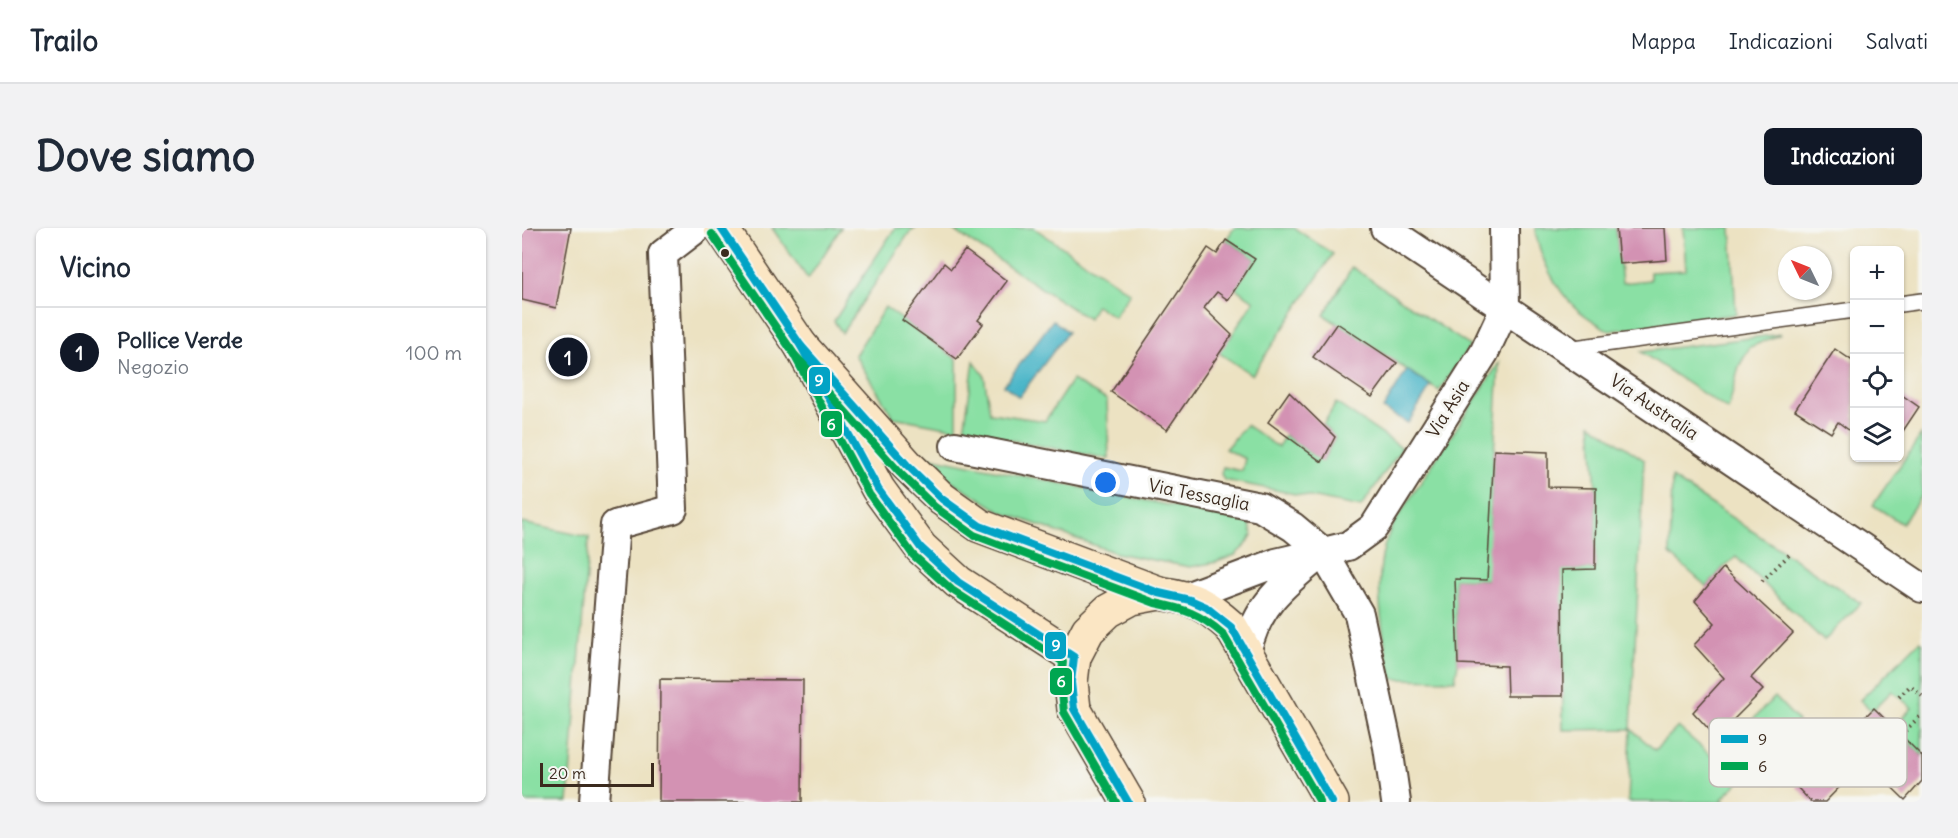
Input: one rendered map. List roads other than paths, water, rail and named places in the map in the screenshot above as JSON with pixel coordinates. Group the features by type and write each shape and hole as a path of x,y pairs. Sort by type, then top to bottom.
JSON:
{"main road":[{"path":"721,228 801,346 878,489 921,548 958,582 1074,657"},
{"path":"801,346 907,465 942,499 980,526 1211,609 1232,627 1332,802"},
{"path":"1128,802 1074,709 1071,682 1074,657 1088,630 1108,611 1132,598 1173,595"}],"street":[{"path":"594,802 615,525 673,509 663,254 697,228"},
{"name":"Via Australia","path":"1385,228 1922,588"},
{"name":"Via Asia","path":"1173,595 1276,563 1348,546 1374,527 1484,353 1505,308 1504,228"},
{"name":"Via Tessaglia","path":"955,446 1260,507 1293,527 1323,552"},
{"path":"1246,654 1250,634 1263,608 1281,586 1323,552 1359,614 1388,747 1396,802"}],"lane":[{"path":"1904,303 1922,301"},
{"path":"1567,349 1850,311"}],"water":[{"path":"1053,320 1068,332 1019,397 1004,385"},
{"path":"1407,370 1431,386 1408,423 1383,409"}],"place":[{"name":"Pollice Verde","path":"568,357"}]}
